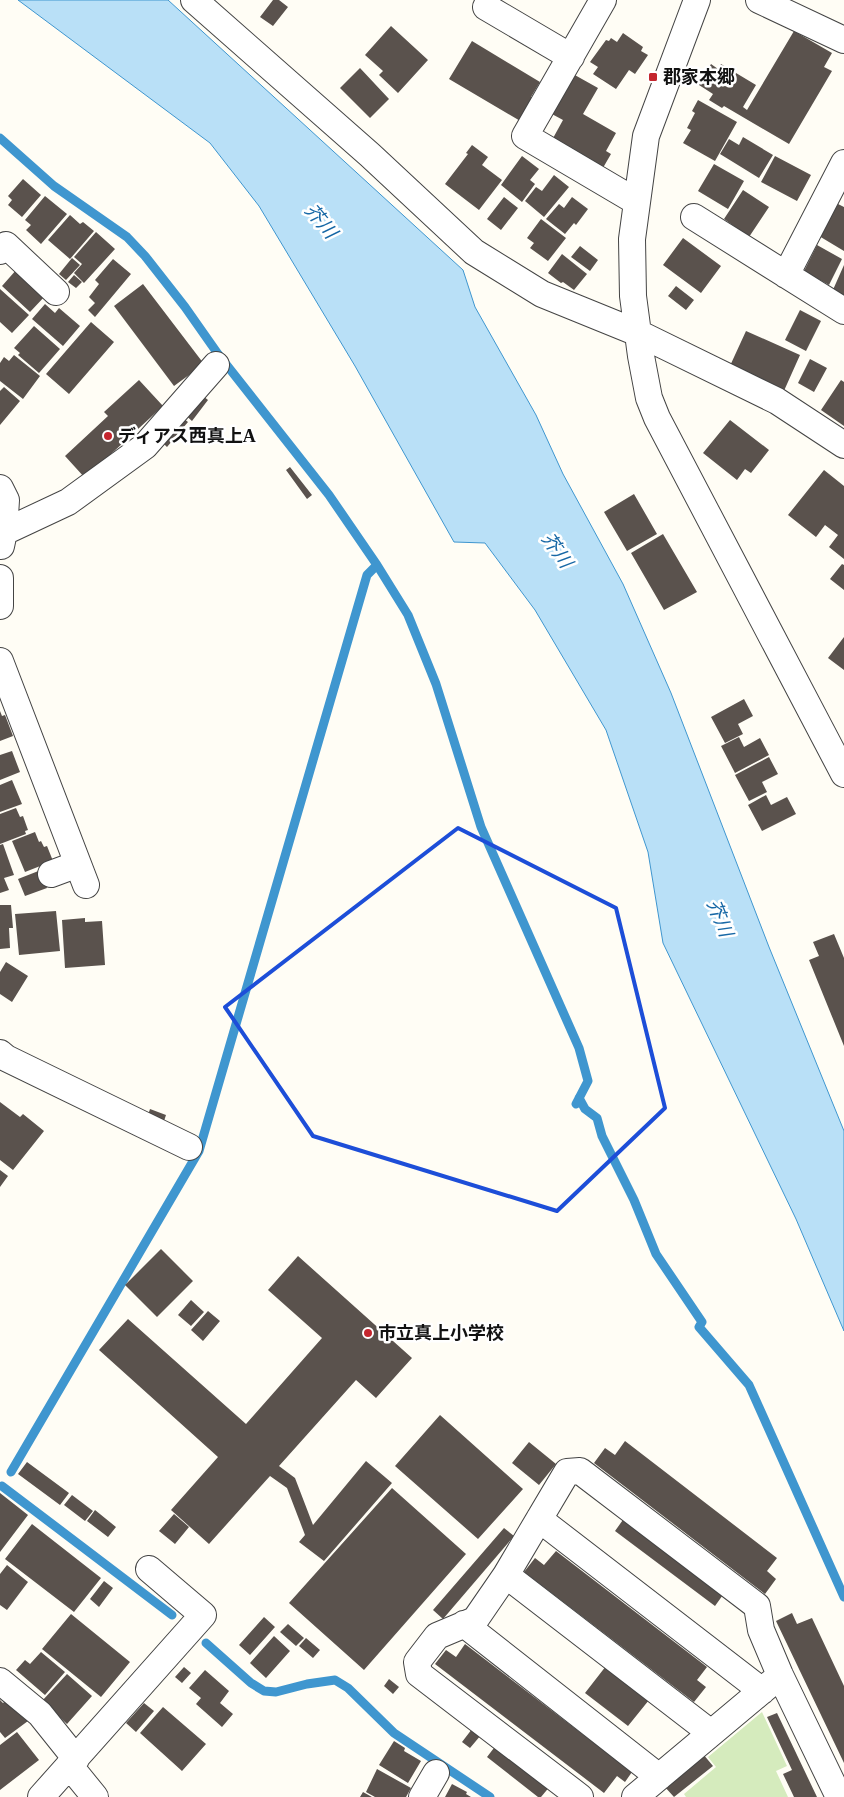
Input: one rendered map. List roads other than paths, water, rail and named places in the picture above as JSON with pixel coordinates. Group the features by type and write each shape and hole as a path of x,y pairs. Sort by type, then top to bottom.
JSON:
{"street":[{"path":"194,0 370,154 474,252 542,294 638,333 777,401 844,445"},
{"path":"603,0 525,136 637,202"},
{"path":"697,0 646,136 637,202 631,258 633,296 648,391 657,418 844,774"},
{"path":"759,0 801,9 844,40"},
{"path":"486,7 570,57"},
{"path":"786,275 844,163"},
{"path":"694,216 844,311"},
{"path":"0,251 6,245 56,292"},
{"path":"2,540 68,502 145,446 216,365"},
{"path":"0,488 6,500 2,540"},
{"path":"0,578 0,606"},
{"path":"0,661 82,874 51,874"},
{"path":"0,1053 6,1058 189,1147"},
{"path":"580,1797 419,1674 416,1662 437,1636 475,1620 506,1575 567,1472 580,1471 757,1606 771,1683 839,1797"},
{"path":"538,1519 771,1683"},
{"path":"41,1797 203,1615 149,1569"},
{"path":"506,1575 711,1734"},
{"path":"464,1624 659,1777"},
{"path":"0,1681 40,1714 95,1797"},
{"path":"636,1797 771,1683"},
{"path":"422,1797 436,1773"}],"water":[{"name":"芥川","path":"18,0 168,0 463,270 475,307 536,415 563,474 623,584 671,693 769,947 844,1131 844,1331 796,1219 663,943 648,852 606,730 535,610 485,543 454,542 355,366 259,206 210,143"}],"waterway":[{"path":"0,138 54,186 127,237 145,256 185,307 218,354 329,495 377,565 408,615 436,684 481,827 579,1048 588,1081 576,1104"},
{"path":"11,1472 199,1151 367,575 377,565"},
{"path":"579,1098 585,1109 597,1118 602,1136 634,1200 656,1254 702,1322 699,1327 749,1385 844,1597"},
{"path":"2,1486 172,1615"},
{"path":"206,1643 251,1683 264,1691 276,1692 307,1684 335,1680 348,1688 394,1733 490,1797"}],"place":[{"name":"郡家本郷","path":"653,77"},
{"name":"ディアス西真上A","path":"108,436"},
{"name":"市立真上小学校","path":"368,1333"}]}
